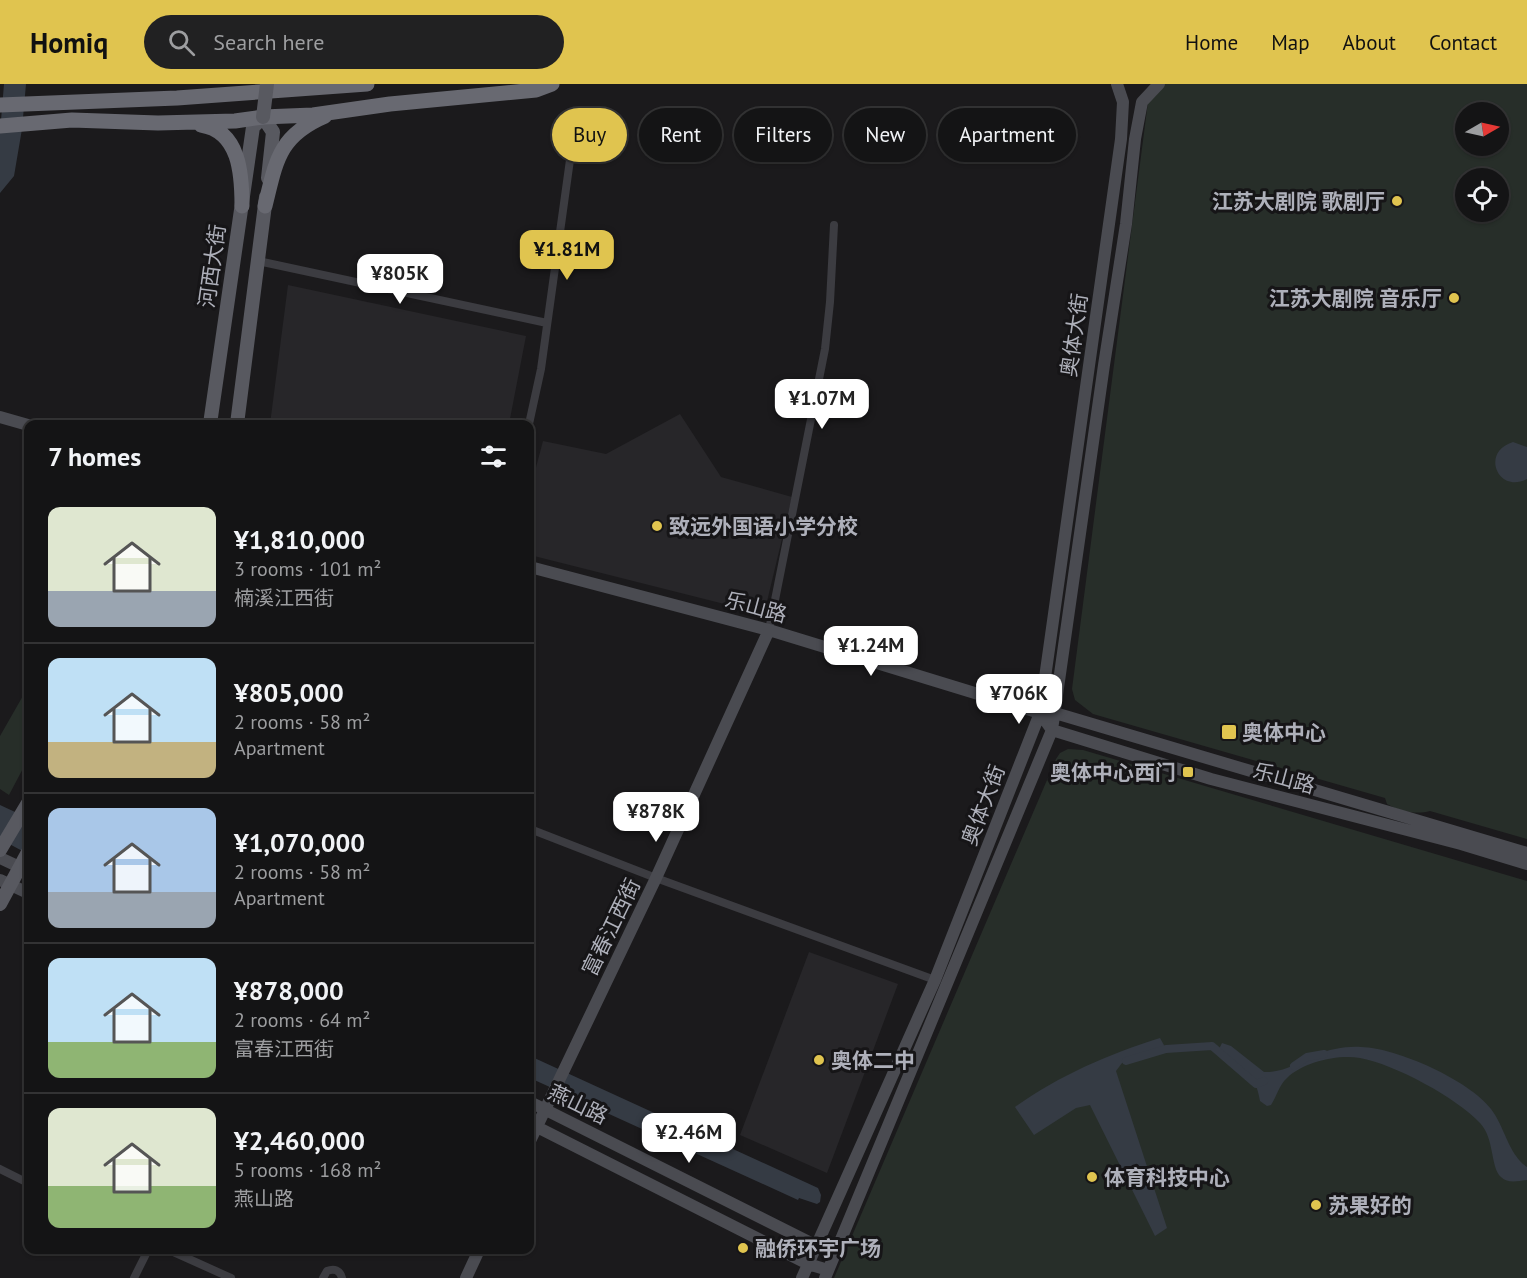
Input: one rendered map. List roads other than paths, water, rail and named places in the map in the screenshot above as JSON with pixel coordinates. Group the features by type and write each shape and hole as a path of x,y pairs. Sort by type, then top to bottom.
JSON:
{"highway":[{"path":"0,105 177,98 366,84"},
{"path":"0,126 72,120 235,121 262,117 313,115 536,90 552,84"},
{"path":"265,206 277,159 286,144 311,122 340,111"},
{"path":"181,122 206,125 227,139 233,148 240,169 242,206"}],"main road":[{"name":"河西大街","path":"211,420 253,127 262,117 267,84"},
{"name":"奥体大街","path":"827,1274 1052,730 1126,224 1135,139 1145,84"},
{"path":"1142,102 1159,84"},
{"name":"奥体大街","path":"802,1278 935,980 1040,713 1121,139 1122,102 1119,85"},
{"name":"河西大街","path":"238,420 273,132 262,117"},
{"path":"0,417 24,424"},
{"name":"乐山路","path":"534,568 769,630 1040,713 1055,713 1527,853"},
{"name":"富春江西街","path":"534,1124 545,1109 656,878 769,630"},
{"path":"1040,713 1052,730"},
{"name":"乐山路","path":"1052,730 1211,779 1461,844 1527,864"},
{"path":"0,850 24,810"},
{"path":"0,858 24,869"},
{"path":"0,904 5,882 24,869"},
{"path":"5,882 24,890"},
{"name":"燕山路","path":"534,1104 835,1255"},
{"name":"燕山路","path":"534,1126 827,1274"},
{"path":"466,1278 477,1254"}],"street":[{"path":"530,420 541,369 570,162"},
{"path":"769,630 825,349 831,302 834,225"},
{"path":"258,261 548,323"},
{"path":"534,831 656,878 935,980"},
{"path":"0,1169 24,1181"},
{"path":"134,1278 146,1254"},
{"path":"178,1254 231,1278"},
{"path":"322,1278 327,1271 333,1269 339,1272 342,1278"}],"waterway":[{"path":"1126,1061 1166,1049 1212,1046 1256,1084 1264,1081"},
{"path":"1294,1066 1307,1057 1324,1054"}],"place":[{"name":"江苏大剧院 歌剧厅","path":"1397,201"},
{"name":"江苏大剧院 音乐厅","path":"1454,298"},
{"name":"致远外国语小学分校","path":"657,526"},
{"name":"奥体中心","path":"1229,732"},
{"name":"奥体中心西门","path":"1188,772"},
{"name":"奥体二中","path":"819,1060"},
{"name":"体育科技中心","path":"1092,1177"},
{"name":"苏果好的","path":"1316,1205"},
{"name":"融侨环宇广场","path":"743,1248"}]}
